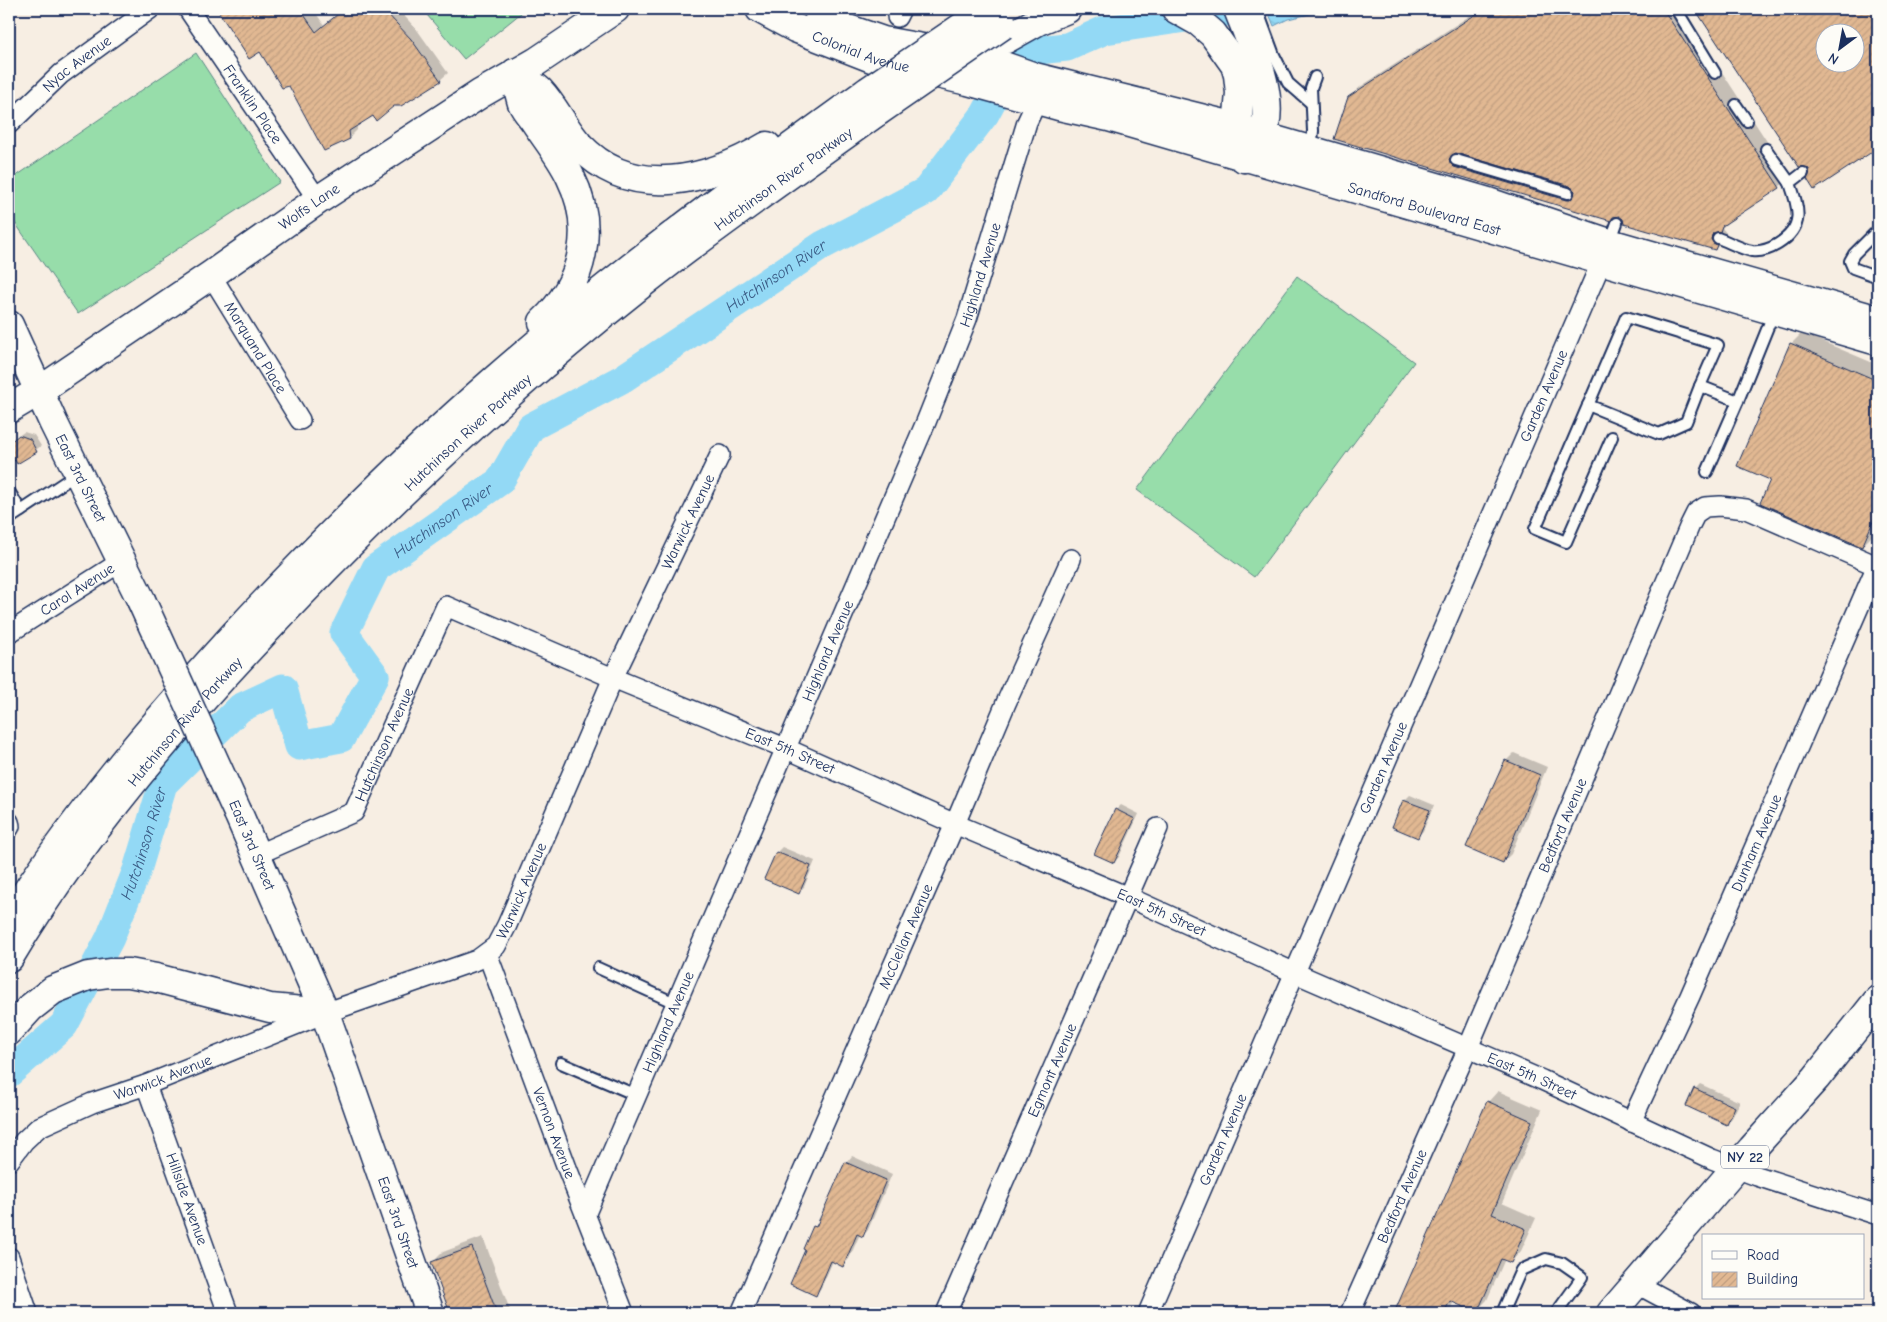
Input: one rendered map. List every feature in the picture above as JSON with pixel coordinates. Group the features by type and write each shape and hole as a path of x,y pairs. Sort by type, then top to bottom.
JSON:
{"main road":[{"name":"Wolfs Lane","path":"9,409 39,391 211,275 318,200 514,74 536,62 615,9"},
{"name":"Colonial Avenue","path":"760,9 795,28 877,60 976,70"},
{"name":"Colonial Avenue","path":"797,9 809,16 976,70"},
{"name":"Hutchinson River Parkway","path":"9,958 45,902 95,832 177,730 274,622 372,523 516,390 633,291 873,102 996,21 1025,9"},
{"path":"996,21 1042,18 1067,9"},
{"path":"1176,9 1199,22 1213,34 1255,60"},
{"path":"1238,9 1265,90 1266,104 1266,117 1249,132 1244,158"},
{"name":"Sandford Boulevard East","path":"976,70 1035,88 1249,132 1308,163 1610,242"},
{"path":"514,74 539,90 570,135 589,155 616,171 644,179 674,180 708,173 735,163 776,141 839,112"},
{"path":"490,384 533,332 555,311 564,299 578,272 584,241 583,214 574,185 561,161 522,104 514,74"},
{"name":"Sandford Boulevard East","path":"1035,88 1059,106 1109,117 1244,158 1308,163 1440,184 1778,302 1878,341"},
{"name":"Hutchinson River Parkway","path":"9,919 84,812 156,722 196,677 286,580 342,524 490,384 574,313 668,238 767,163 839,112 873,102"},
{"name":"Sandford Boulevard East","path":"1778,302 1878,320"},
{"name":"East 3rd Street","path":"9,326 78,473 141,600 238,813 325,1013 430,1313"},
{"path":"9,1031 41,999 60,987 88,976 102,973 124,973 156,978 270,1008 325,1013"},
{"name":"NY 22","path":"1611,1313 1775,1122 1816,1078 1878,1000"}],"street":[{"name":"Nyac Avenue","path":"9,124 62,74 150,9"},
{"name":"Franklin Place","path":"188,9 318,200"},
{"name":"Highland Avenue","path":"586,1213 926,422 966,319 1027,122 1035,88"},
{"name":"Garden Avenue","path":"1148,1313 1610,242"},
{"name":"Marquand Place","path":"211,275 300,420"},
{"name":"Warwick Avenue","path":"9,1161 39,1126 92,1103 146,1085 325,1013 477,960 496,946 507,925 613,678 720,455"},
{"name":"Bedford Avenue","path":"1350,1313 1468,1048 1696,513 1705,507 1720,506 1746,509 1878,565"},
{"name":"McClellan Avenue","path":"741,1313 1006,703 1071,560"},
{"name":"Carol Avenue","path":"9,633 122,561"},
{"name":"Dunham Avenue","path":"1631,1122 1690,996 1878,565"},
{"name":"East 5th Street","path":"446,606 613,678 785,748 955,824 1128,897 1736,1168 1878,1215"},
{"name":"Hutchinson Avenue","path":"256,855 354,812 446,606"},
{"name":"Egmont Avenue","path":"946,1313 1158,828"},
{"name":"Vernon Avenue","path":"487,954 567,1168 586,1213 622,1313"},
{"name":"Hillside Avenue","path":"146,1085 228,1313"},
{"path":"9,1257 28,1313"},
{"path":"1635,1283 1691,1313"}],"lane":[{"path":"1257,9 1255,60 1288,83 1311,103"},
{"path":"1676,9 1715,73"},
{"path":"1308,163 1313,131 1311,88 1315,77"},
{"path":"1736,105 1747,122"},
{"path":"1718,238 1752,251 1769,249 1785,240 1797,226 1798,208 1790,183 1766,149"},
{"path":"1456,160 1568,193"},
{"path":"1790,183 1803,173"},
{"path":"1878,230 1854,254 1850,261 1853,268 1878,277"},
{"path":"1708,472 1778,302"},
{"path":"1588,405 1659,434 1686,422 1718,345 1626,317 1534,529 1566,542 1612,437"},
{"path":"1700,386 1738,400"},
{"path":"9,520 78,473"},
{"path":"9,491 21,512"},
{"path":"598,968 675,1003"},
{"path":"561,1063 636,1095"},
{"path":"1502,1313 1521,1270 1546,1259 1562,1262 1582,1277 1556,1313"}],"green space":[{"path":"422,9 526,9 464,59"},
{"path":"196,53 280,182 78,314 9,214 9,181"},
{"path":"1297,276 1414,362 1254,577 1137,490"}],"water":[{"path":"1267,9 1332,9 1288,19 1274,26"}],"building":[{"path":"217,9 300,9 316,32 344,9 383,9 411,39 441,81 401,106 394,106 376,121 373,116 349,131 350,139 324,151 289,86 282,88 260,52 249,59"},
{"path":"1484,9 1663,9 1780,188 1722,226 1720,232 1713,233 1711,239 1717,245 1715,250 1624,224 1623,219 1619,216 1613,217 1611,221 1334,139 1348,97","holes":["1455,153 1570,186 1575,191 1574,195 1570,200 1566,200 1454,167 1449,159"]},
{"path":"1695,9 1878,9 1878,148 1814,190 1807,179 1809,169 1799,167"},
{"path":"1790,343 1878,381 1878,510 1862,547 1760,503 1770,480 1737,466"},
{"path":"19,435 30,439 37,452 17,464 15,460 9,464 9,443"},
{"path":"1505,760 1540,775 1503,863 1466,847"},
{"path":"1403,800 1430,810 1418,838 1392,827"},
{"path":"1115,809 1135,819 1114,863 1094,854"},
{"path":"776,852 811,866 799,894 764,879"},
{"path":"1694,1088 1735,1107 1727,1125 1686,1106"},
{"path":"1487,1101 1532,1121 1492,1214 1526,1229 1511,1263 1501,1259 1477,1313 1450,1301 1444,1313 1394,1313"},
{"path":"845,1162 886,1180 863,1237 857,1234 843,1267 831,1261 816,1296 790,1284 813,1226 816,1227"},
{"path":"472,1247 497,1313 450,1313 431,1262"}],"waterway":[{"name":"Hutchinson River","path":"9,1073 64,1025 110,938 137,870 163,784 240,708 283,688 299,746 341,738 375,676 344,633 376,568 500,481 531,427 622,379 823,245 926,191 985,114 1018,52 1067,47 1105,30 1246,9"}]}
